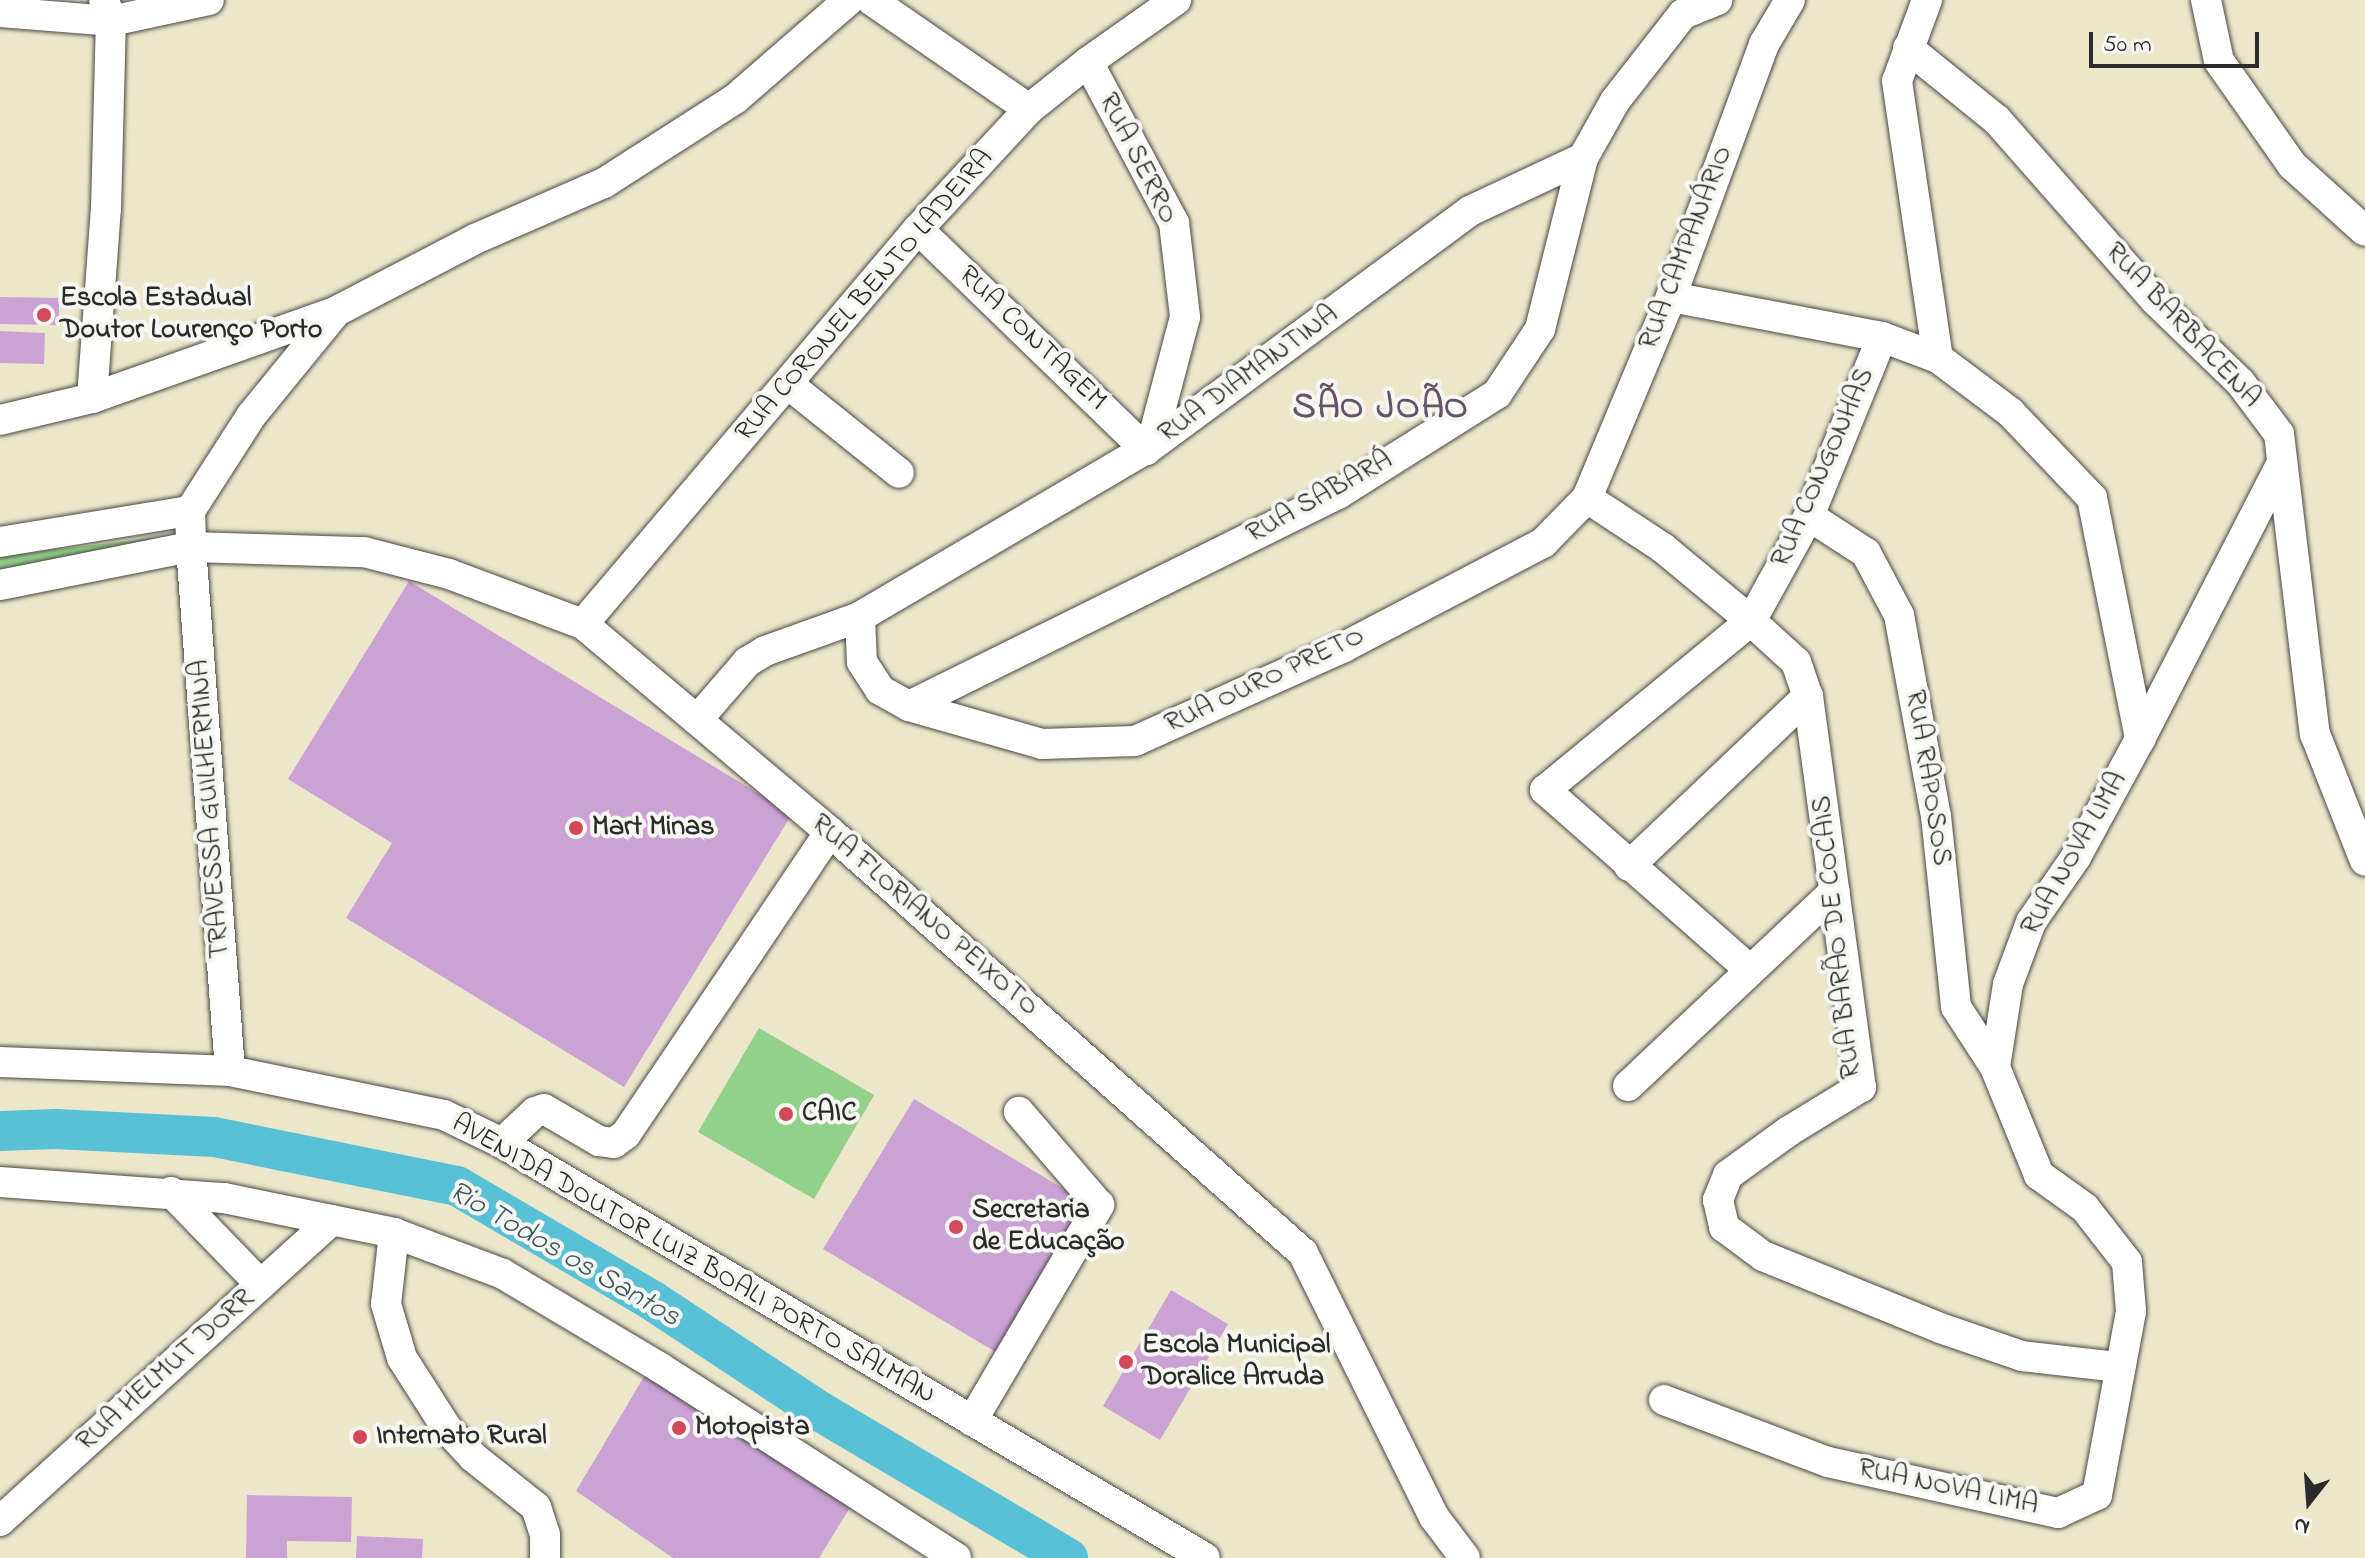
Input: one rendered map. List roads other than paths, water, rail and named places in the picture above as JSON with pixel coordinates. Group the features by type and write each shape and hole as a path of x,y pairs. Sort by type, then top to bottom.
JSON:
{"street":[{"path":"0,12 107,10 209,0"},
{"path":"0,420 92,398 335,312 475,239 604,183 735,99 849,0"},
{"path":"871,0 1029,109"},
{"name":"RUA CORONEL BENTO LADEIRA","path":"583,624 918,229 1029,109 1088,62 1176,0"},
{"name":"RUA SABARÁ","path":"909,706 1338,494 1497,394 1540,329 1583,158 1615,101 1683,14 1717,0"},
{"name":"RUA CAMPANÁRIO","path":"1587,498 1671,297 1764,44 1790,0"},
{"path":"1927,0 1897,81 1938,358"},
{"path":"2206,0 2219,61 2292,165 2365,231"},
{"path":"92,398 106,209 107,10"},
{"name":"RUA BARBACENA","path":"1908,48 1997,120 2155,300 2240,382 2279,434 2315,734 2365,861"},
{"name":"RUA SERRO","path":"1088,62 1174,223 1185,317 1148,448"},
{"name":"RUA DIAMANTINA","path":"697,720 747,662 765,651 860,617 1148,448 1470,211 1583,158"},
{"name":"RUA CONTAGEM","path":"918,229 1148,448"},
{"path":"1671,297 1882,337 1938,358 2010,412 2092,498 2140,739"},
{"path":"191,547 190,511 251,416 335,312"},
{"name":"RUA CONGONHAS","path":"1629,866 1547,796 1547,785 1751,621 1809,516 1882,337"},
{"path":"788,384 899,473"},
{"name":"RUA NOVA LIMA","path":"1664,1400 1828,1462 2058,1513 2097,1495 2131,1311 2127,1262 2085,1208 2039,1175 1995,1067 2008,984 2031,922 2076,857 2282,463"},
{"name":"RUA OURO PRETO","path":"860,617 862,662 880,690 909,706 1042,744 1135,741 1344,647 1543,543 1587,498"},
{"name":"RUA BARÃO DE COCAIS","path":"1587,498 1663,548 1751,621 1796,662 1808,696 1861,1087 1789,1131 1728,1175 1718,1200 1724,1227 1763,1256 1940,1328 2022,1356 2119,1367"},
{"path":"0,542 190,511"},
{"name":"RUA RAPOSOS","path":"1809,516 1866,553 1899,615 1936,816 1956,1007 1995,1067"},
{"name":"RUA FLORIANO PEIXOTO","path":"0,585 191,547 364,552 449,574 583,624 830,832 1303,1253 1434,1517 1465,1558"},
{"name":"TRAVESSA GUILHERMINA","path":"191,547 230,1071"},
{"path":"1750,970 1629,866 1808,696"},
{"path":"502,1143 535,1112 544,1109 599,1141 614,1143 626,1134 830,832"},
{"path":"1628,1086 1835,891"},
{"name":"AVENIDA DOUTOR LUIZ BOALI PORTO SALMAN","path":"0,1062 230,1071 444,1115 502,1143 1205,1558"},
{"path":"972,1421 1099,1205 1019,1112"},
{"path":"0,1182 224,1198 394,1233 503,1274 659,1367 956,1558"},
{"path":"171,1192 261,1285"},
{"name":"RUA HELMUT DORR","path":"0,1521 332,1220"},
{"path":"394,1233 386,1304 402,1358 448,1430 473,1457 536,1507 545,1535 545,1558"}],"waterway":[{"name":"Rio Todos os Santos","path":"0,1131 56,1129 214,1137 457,1186 653,1301 821,1412 1068,1558"}],"place":[{"name":"Escola Estadual Doutor Lourenço Porto","path":"44,315"},
{"name":"Mart Minas","path":"576,828"},
{"name":"CAIC","path":"786,1114"},
{"name":"Secretaria de Educação","path":"956,1227"},
{"name":"Escola Municipal Doralice Arruda","path":"1126,1362"},
{"name":"Motopista","path":"679,1428"},
{"name":"Internato Rural","path":"360,1437"}],"district":[{"name":"SÃO JOÃO","path":"1381,409"}]}
